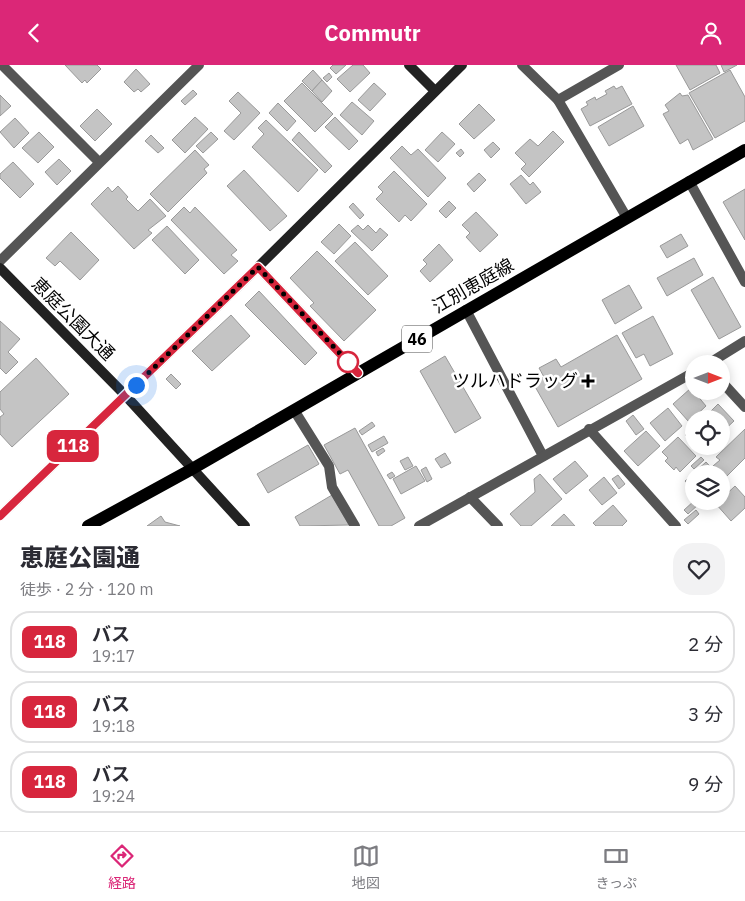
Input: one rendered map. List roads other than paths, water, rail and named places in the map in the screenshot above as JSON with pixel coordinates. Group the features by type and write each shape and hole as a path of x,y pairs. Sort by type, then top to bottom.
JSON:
{"main road":[{"name":"江別恵庭線","path":"88,526 192,469 745,150"}],"street":[{"path":"2,65 100,163"},
{"path":"0,261 199,65"},
{"path":"409,65 435,91"},
{"path":"0,516 258,267 462,65"},
{"path":"522,65 558,100 627,218"},
{"path":"558,100 619,65"},
{"path":"689,181 745,282"},
{"path":"258,267 358,373"},
{"name":"恵庭公園大通","path":"0,269 126,395 245,526"},
{"path":"466,310 543,456"},
{"path":"722,355 745,341"},
{"path":"419,526 685,377"},
{"path":"730,391 745,407"},
{"path":"294,410 329,466 332,487 355,526"},
{"path":"589,429 676,526"},
{"path":"470,497 498,526"}],"place":[{"name":"ツルハドラッグ","path":"588,381"}]}
